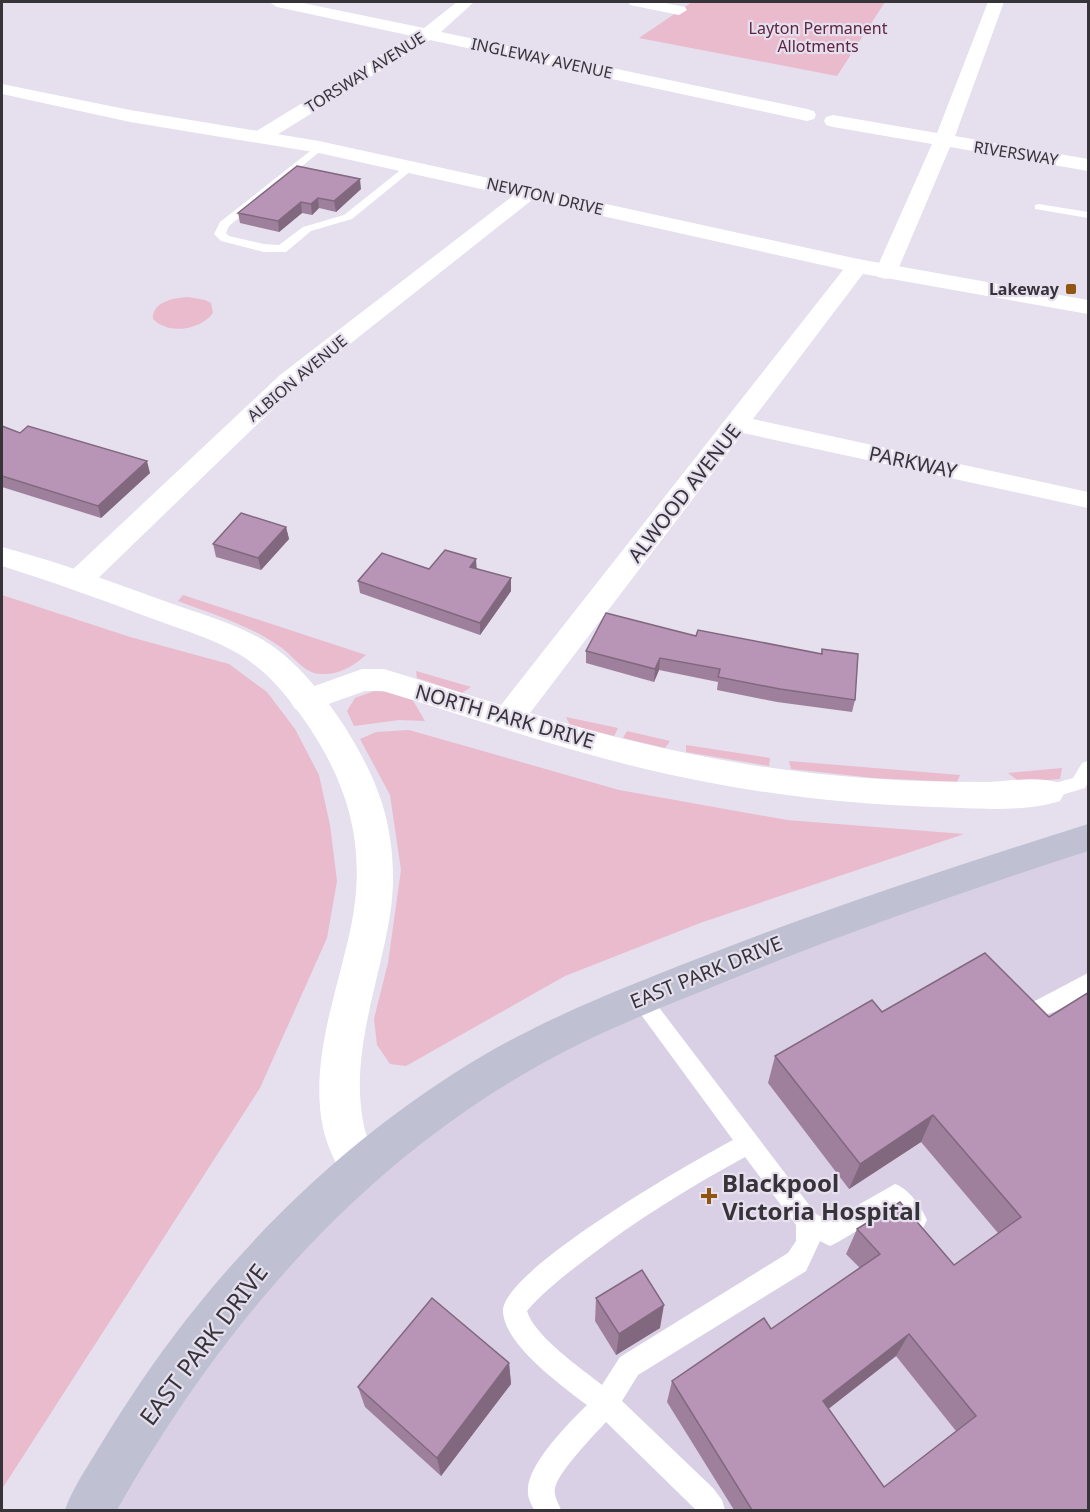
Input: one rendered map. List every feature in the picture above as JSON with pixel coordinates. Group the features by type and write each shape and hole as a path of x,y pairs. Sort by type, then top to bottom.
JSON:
{"main road":[{"name":"EAST PARK DRIVE","path":"90,1510 118,1460 178,1369 233,1296 299,1224 360,1168 458,1094 509,1061 565,1032 641,999 837,920 1086,840"}],"street":[{"name":"INGLEWAY AVENUE","path":"277,2 807,115"},
{"name":"TORSWAY AVENUE","path":"260,137 429,33 466,2"},
{"path":"636,2 679,10"},
{"path":"886,272 943,142 996,2"},
{"name":"NEWTON DRIVE","path":"2,89 130,116 319,147 412,166 886,272 1089,307"},
{"path":"833,122 943,142"},
{"name":"RIVERSWAY","path":"943,142 1089,165"},
{"name":"ALBION AVENUE","path":"79,580 289,381 530,192"},
{"name":"ALWOOD AVENUE","path":"508,717 738,424 858,266"},
{"name":"PARKWAY","path":"738,424 1089,500"},
{"path":"2,556 79,580 227,636 252,649 287,676 329,732 362,792 369,818 376,886 339,1089 343,1127 360,1168"},
{"name":"NORTH PARK DRIVE","path":"306,701 362,680 384,680 677,764 785,782 884,791 1004,795 1048,792"}],"lane":[{"path":"319,147 224,224 220,234 225,238 264,248 282,249 307,229 348,216 412,166"},
{"path":"1039,207 1089,214"},
{"path":"1048,792 1079,783 1089,768"},
{"path":"1040,1008 1089,982"},
{"path":"641,999 808,1222 830,1234 895,1195 927,1235"},
{"path":"712,1510 703,1498 678,1477 606,1403 585,1388 524,1330 515,1318 515,1307 539,1281 601,1232 675,1185 749,1143"},
{"path":"548,1510 541,1488 548,1472 606,1403 629,1366 796,1262 808,1244 808,1222"}],"shaded area":[{"name":"Blackpool Victoria Hospital","path":"1082,840 1088,842 1088,1510 90,1510 118,1460 233,1296 509,1061"}],"green space":[{"name":"Layton Permanent Allotments","path":"692,2 885,2 837,76 639,38"},
{"path":"188,297 211,303 213,313 208,319 193,327 175,329 159,324 153,319 156,308 160,304"},
{"path":"2,595 130,637 229,664 267,692 295,729 319,775 330,825 337,881 327,938 260,1088 2,1489"},
{"path":"183,595 366,655 339,672 314,673 303,667 279,646 255,632 178,601"},
{"path":"416,671 471,687 462,693 417,678"},
{"path":"374,691 392,692 411,697 425,721 399,720 354,726 347,711 355,698"},
{"path":"566,717 618,728 614,736 570,725"},
{"path":"409,730 619,790 787,820 964,834 700,923 565,976 406,1066 390,1064 377,1045 374,1019 388,963 401,870 390,795 360,739 376,732"},
{"path":"627,731 670,741 665,748 623,738"},
{"path":"686,745 770,758 769,766 686,752"},
{"path":"789,761 960,775 957,782 874,778 791,769"},
{"path":"1062,768 1060,779 1020,782 1008,773"}],"building":[{"path":"297,166 360,179 334,201 318,198 311,204 301,202 278,221 238,213"},
{"path":"2,426 20,433 28,426 147,461 98,506 2,476"},
{"path":"241,513 286,527 258,558 213,544"},
{"path":"445,550 476,559 470,567 511,578 480,623 358,581 382,553 429,569"},
{"path":"606,613 696,636 698,630 822,654 822,649 858,654 855,700 718,677 720,669 660,658 655,669 586,651"},
{"path":"985,953 1049,1017 1089,992 1089,1510 752,1510 672,1381 764,1318 771,1329 880,1254 857,1229 900,1202 954,1265 1021,1217 933,1115 860,1164 775,1056 872,1000 882,1012","holes":["909,1334 976,1416 884,1487 823,1401"]},
{"path":"642,1270 664,1305 619,1334 596,1298"},
{"path":"432,1298 509,1363 437,1458 358,1387"}],"place":[{"name":"Lakeway","path":"1071,289"},
{"name":"Blackpool Victoria Hospital","path":"709,1196"}]}
